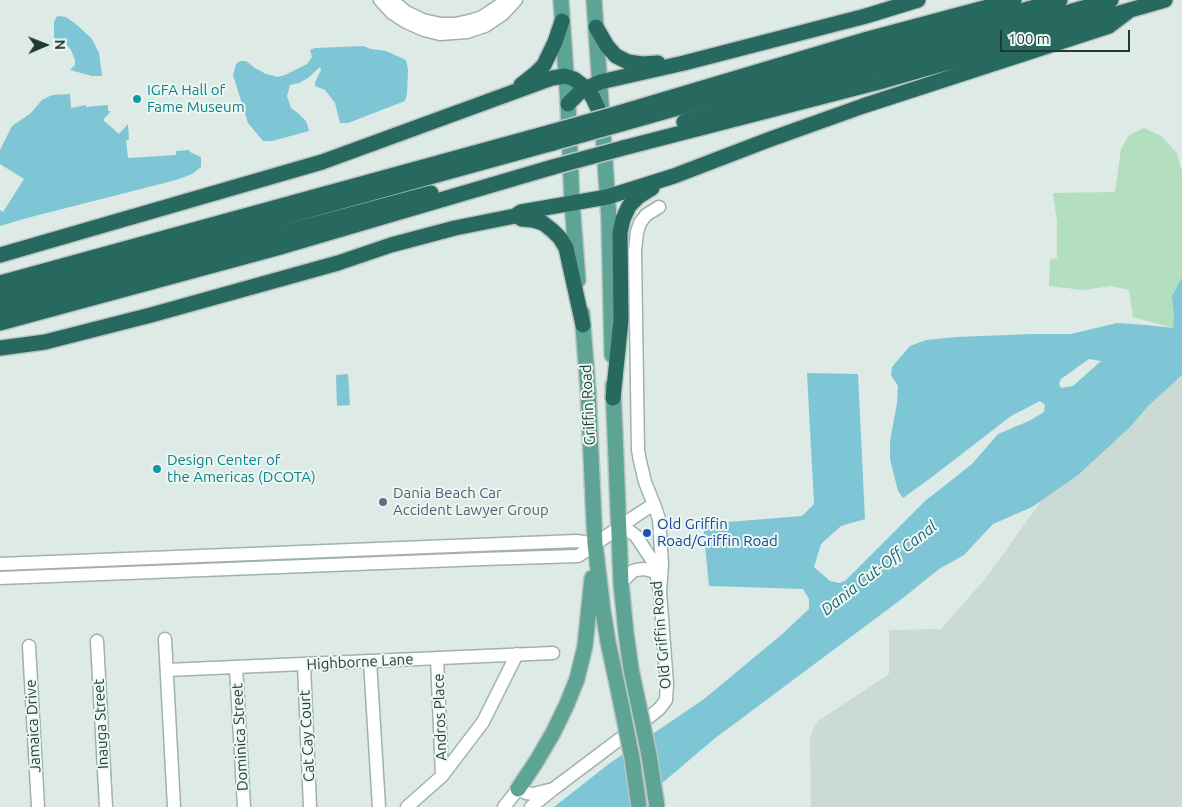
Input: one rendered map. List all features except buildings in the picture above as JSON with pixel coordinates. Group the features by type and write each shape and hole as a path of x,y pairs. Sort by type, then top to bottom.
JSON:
{"highway":[{"path":"568,104 576,94 600,82 684,63 866,16 918,0"},
{"path":"620,119 868,39 1014,0"},
{"path":"0,295 620,119 1060,0"},
{"path":"0,309 623,144 1111,0"},
{"path":"623,144 879,82 1165,0"},
{"path":"0,348 45,342 125,322 455,228 515,216 521,212 607,197 661,180 863,106 1109,26 1130,10"},
{"path":"510,93 544,65 562,21"},
{"path":"596,27 607,46 616,56 628,62 642,64 684,63"},
{"path":"0,255 322,162 552,78 565,76 574,79 586,88 602,117"},
{"path":"0,283 552,138"},
{"path":"0,322 277,248 553,163"},
{"path":"613,398 621,320 620,233 623,218 629,206 639,196 652,189 661,180"},
{"path":"515,216 543,223 560,238 566,248 583,325"}],"main road":[{"name":"Griffin Road","path":"561,0 572,203 589,405 595,544 605,626 632,758 639,807"},
{"name":"Griffin Road","path":"594,0 610,243 613,398 621,583 627,642 649,754 657,807"},
{"path":"518,790 546,747 578,679 585,646 595,544"}],"street":[{"path":"380,0 392,13 406,22 424,30 440,34 467,32 485,26 503,14 516,0"},
{"path":"392,0 406,12 423,20 441,24 454,24 482,17 505,0"},
{"path":"659,207 646,215 640,222 635,251 638,450 645,482 659,519 662,564 660,592"},
{"path":"0,578 482,558 578,556 654,504"},
{"name":"Old Griffin Road","path":"531,807 653,714 666,700 667,684 660,592 656,572 648,554 636,536 628,530 618,528"},
{"path":"0,564 576,541 595,544"},
{"path":"621,583 636,570 644,569 656,572"},
{"path":"165,639 174,807"},
{"name":"Inauga Street","path":"96,640 106,807"},
{"name":"Jamaica Drive","path":"29,646 38,807"},
{"name":"Highborne Lane","path":"167,670 553,653"},
{"path":"408,807 442,776 483,722 517,654"},
{"name":"Andros Place","path":"438,658 442,776"},
{"path":"370,661 379,807"},
{"name":"Cat Cay Court","path":"304,664 310,807"},
{"name":"Dominica Street","path":"236,667 244,807"},
{"path":"504,807 518,790 533,794 552,790"}],"shaded area":[{"path":"1182,366 1182,807 811,807 810,739 813,729 818,721 889,674 889,630 941,629 986,578 1054,483"}],"green space":[{"path":"1144,128 1161,136 1177,153 1182,172 1182,277 1172,296 1173,328 1133,317 1129,290 1111,286 1083,290 1049,286 1050,260 1057,258 1057,222 1053,193 1115,192 1121,149 1129,135"}],"water":[{"path":"57,16 66,17 92,39 99,53 102,76 92,76 70,70 75,65 71,50 66,44 54,38 54,22"},
{"path":"363,46 386,51 406,60 408,70 405,101 348,123 340,123 335,103 325,90 315,86 321,70 320,67 308,78 290,85 287,96 291,108 306,121 309,131 272,141 263,141 248,123 233,75 236,64 240,61 246,61 266,74 278,77 307,64 312,57 310,50 315,48"},
{"path":"70,94 71,108 86,105 86,107 108,105 108,111 111,111 103,120 119,134 128,124 129,140 126,140 128,158 176,155 176,151 189,150 201,157 201,167 192,174 176,180 0,226 0,210 3,212 24,179 0,164 0,150 12,126 31,113 42,100 52,95"},
{"name":"Dania Cut-Off Canal","path":"1182,277 1182,375 1078,475 1032,507 993,524 964,555 939,569 714,739 634,807 554,807 610,763 704,699 780,636 809,609 809,599 803,589 709,586 703,524 802,516 814,504 807,373 858,374 865,519 841,526 821,544 814,567 830,581 839,583 845,581 925,501 972,464 998,434 1029,421 1044,412 1045,405 1040,401 1011,416 903,498 898,491 890,459 890,441 898,386 891,375 892,367 910,346 926,340 956,337 1071,334 1117,323 1173,328 1172,296","holes":["1089,359 1101,361 1073,386 1061,388 1059,384 1061,379"]},
{"path":"348,374 350,405 337,406 336,375"}],"place":[{"name":"IGFA Hall of Fame Museum","path":"137,99"},
{"name":"Design Center of the Americas (DCOTA)","path":"157,469"},
{"name":"Dania Beach Car Accident Lawyer Group","path":"383,502"},
{"name":"Old Griffin Road/Griffin Road","path":"647,533"}]}
